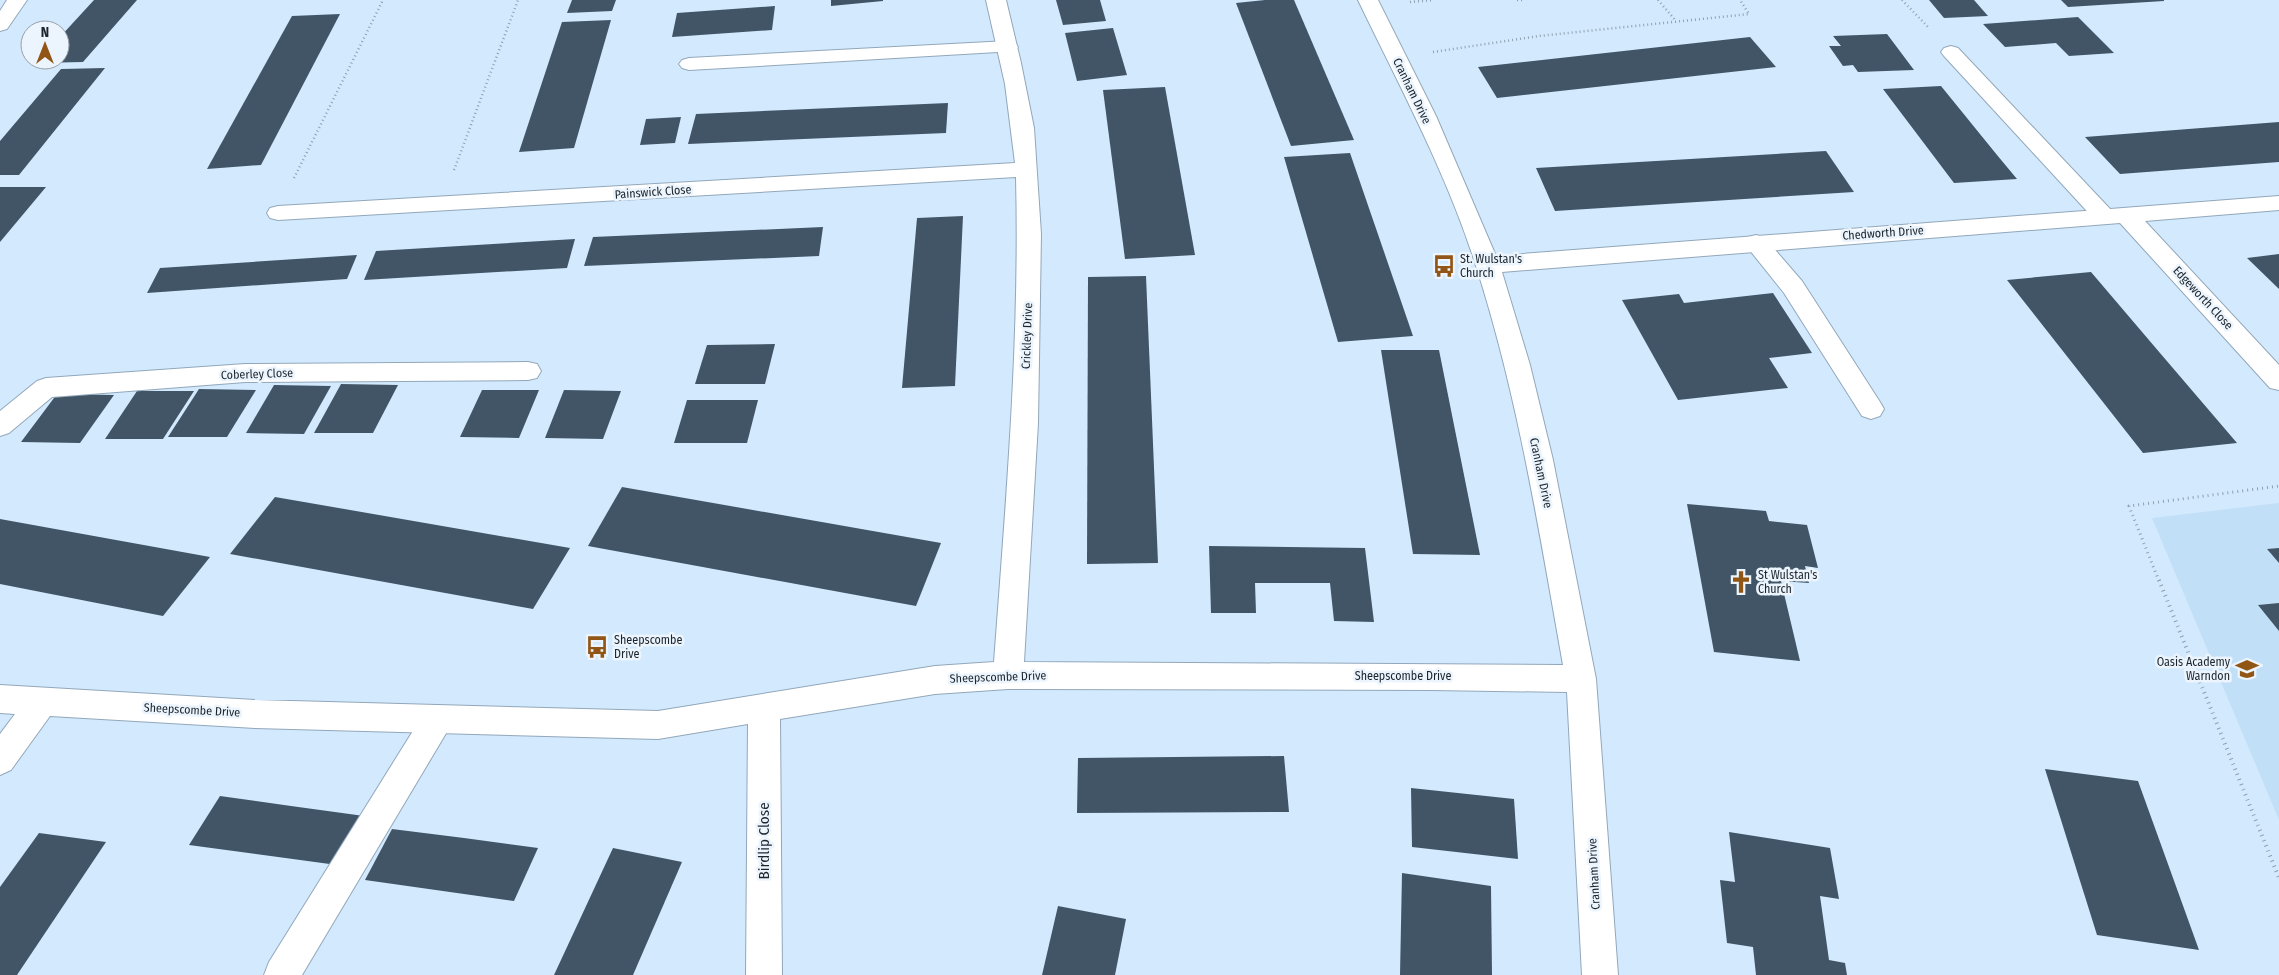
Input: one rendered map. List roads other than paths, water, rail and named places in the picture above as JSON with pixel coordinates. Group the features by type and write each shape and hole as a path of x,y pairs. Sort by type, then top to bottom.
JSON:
{"street":[{"path":"0,25 17,0"},
{"name":"Crickley Drive","path":"996,0 1008,47 1027,169 1029,291 1022,474 1008,675"},
{"name":"Cranham Drive","path":"1368,0 1460,194 1488,265 1517,364 1539,460 1581,679 1591,807 1600,975"},
{"path":"689,64 1008,47"},
{"name":"Edgeworth Close","path":"1951,52 2279,381"},
{"name":"Painswick Close","path":"278,213 440,206 1027,169"},
{"name":"Chedworth Drive","path":"1488,265 2279,203"},
{"path":"1756,243 1793,287 1871,409"},
{"name":"Coberley Close","path":"0,426 46,388 244,373 528,371"},
{"name":"Sheepscombe Drive","path":"0,698 255,714 658,725 935,680 1008,675 1422,676 1581,679"},
{"path":"0,760 43,701"},
{"name":"Birdlip Close","path":"764,708 764,975"},
{"path":"282,975 437,720"}],"place":[{"name":"St. Wulstan's Church","path":"1444,266"},
{"name":"St Wulstan's Church","path":"1741,582"},
{"name":"Sheepscombe Drive","path":"597,647"},
{"name":"Oasis Academy Warndon","path":"2247,669"}]}
